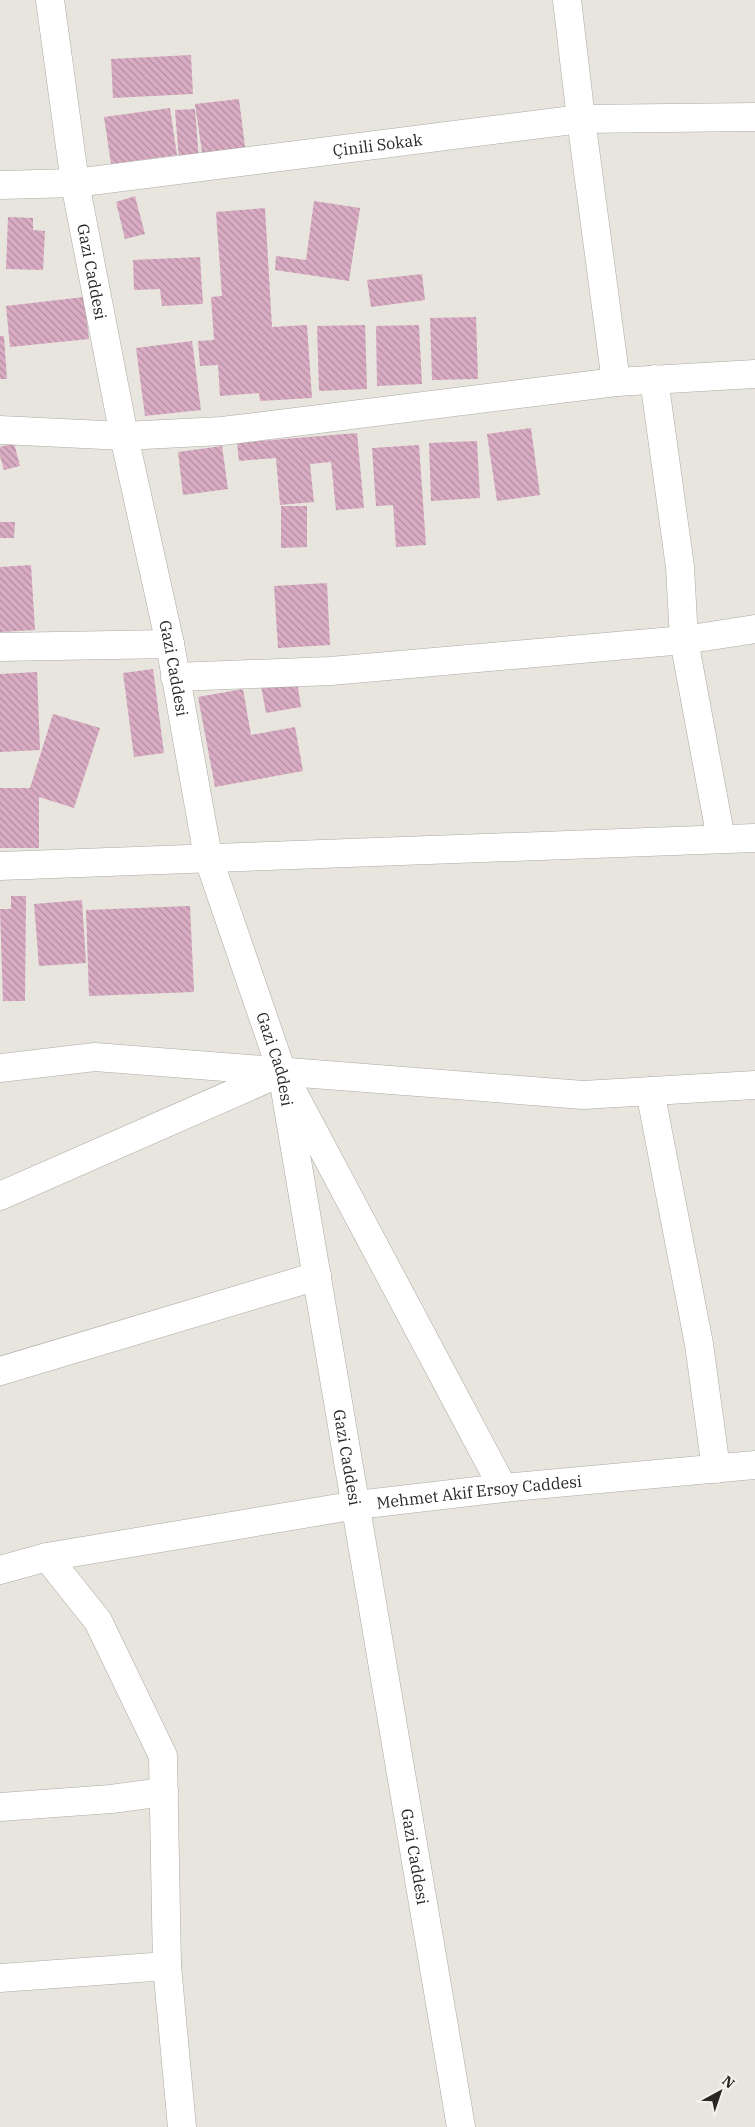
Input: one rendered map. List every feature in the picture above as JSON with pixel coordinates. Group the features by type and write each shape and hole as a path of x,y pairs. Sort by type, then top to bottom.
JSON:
{"street":[{"name":"Gazi Caddesi","path":"50,0 75,183 124,436 170,644 208,857 282,1072 461,2127"},
{"path":"567,0 616,382"},
{"name":"Çinili Sokak","path":"0,184 75,183 581,119 755,117"},
{"path":"0,430 124,436 222,430 616,382 755,374"},
{"path":"654,379 680,567 684,640 721,839"},
{"path":"175,677 331,671 684,640 755,629"},
{"path":"0,647 170,644"},
{"path":"0,866 755,838"},
{"path":"0,1068 95,1057 583,1095 755,1085"},
{"path":"0,1196 282,1072"},
{"path":"282,1072 503,1488"},
{"path":"650,1091 699,1344 716,1469"},
{"path":"0,1371 317,1276"},
{"name":"Mehmet Akif Ersoy Caddesi","path":"0,1570 47,1557 356,1505 503,1488 755,1465"},
{"path":"47,1557 98,1621 163,1756 167,1966 182,2127"},
{"path":"0,1807 111,1799 164,1792"},
{"path":"0,1978 167,1966"}],"building":[{"path":"191,55 193,94 113,98 111,59"},
{"path":"239,99 246,154 203,159 195,104"},
{"path":"170,108 177,155 111,164 104,117"},
{"path":"195,109 199,159 179,160 175,110"},
{"path":"135,196 145,234 125,239 116,202"},
{"path":"314,201 360,208 349,281 275,270 276,256 306,260"},
{"path":"265,208 272,327 307,325 312,398 260,401 259,393 220,396 218,365 200,366 198,341 214,340 211,297 222,296 216,212"},
{"path":"8,217 33,218 33,230 45,231 43,270 6,269"},
{"path":"200,257 203,304 162,306 160,289 134,290 133,260"},
{"path":"422,274 425,300 371,307 367,280"},
{"path":"84,297 89,339 10,347 6,306"},
{"path":"476,317 478,379 432,380 430,318"},
{"path":"365,325 367,389 319,391 317,326"},
{"path":"419,325 422,384 377,386 376,326"},
{"path":"0,336 4,336 7,379 0,379"},
{"path":"192,341 201,410 145,416 136,348"},
{"path":"531,428 540,495 497,501 487,434"},
{"path":"357,433 364,508 336,510 331,462 310,464 314,502 280,505 276,458 239,461 237,443"},
{"path":"477,441 480,498 431,501 429,443"},
{"path":"14,443 20,466 4,470 0,456 0,447"},
{"path":"419,445 426,545 396,547 393,505 376,506 372,448"},
{"path":"222,446 228,489 183,495 178,452"},
{"path":"281,506 307,506 307,547 281,548"},
{"path":"0,522 15,522 14,538 0,538"},
{"path":"31,565 35,630 0,632 0,567"},
{"path":"327,583 330,645 278,648 274,586"},
{"path":"153,669 164,753 134,757 123,673"},
{"path":"37,672 40,750 0,752 0,674"},
{"path":"296,674 301,707 266,713 260,680"},
{"path":"243,689 251,735 295,727 303,771 215,787 198,697"},
{"path":"53,714 100,728 74,808 39,797 39,848 0,848 0,788 30,788"},
{"path":"11,896 26,896 25,1001 3,1001 0,909 11,909"},
{"path":"82,900 86,963 39,966 34,904"},
{"path":"190,906 194,992 89,996 86,910"}]}
